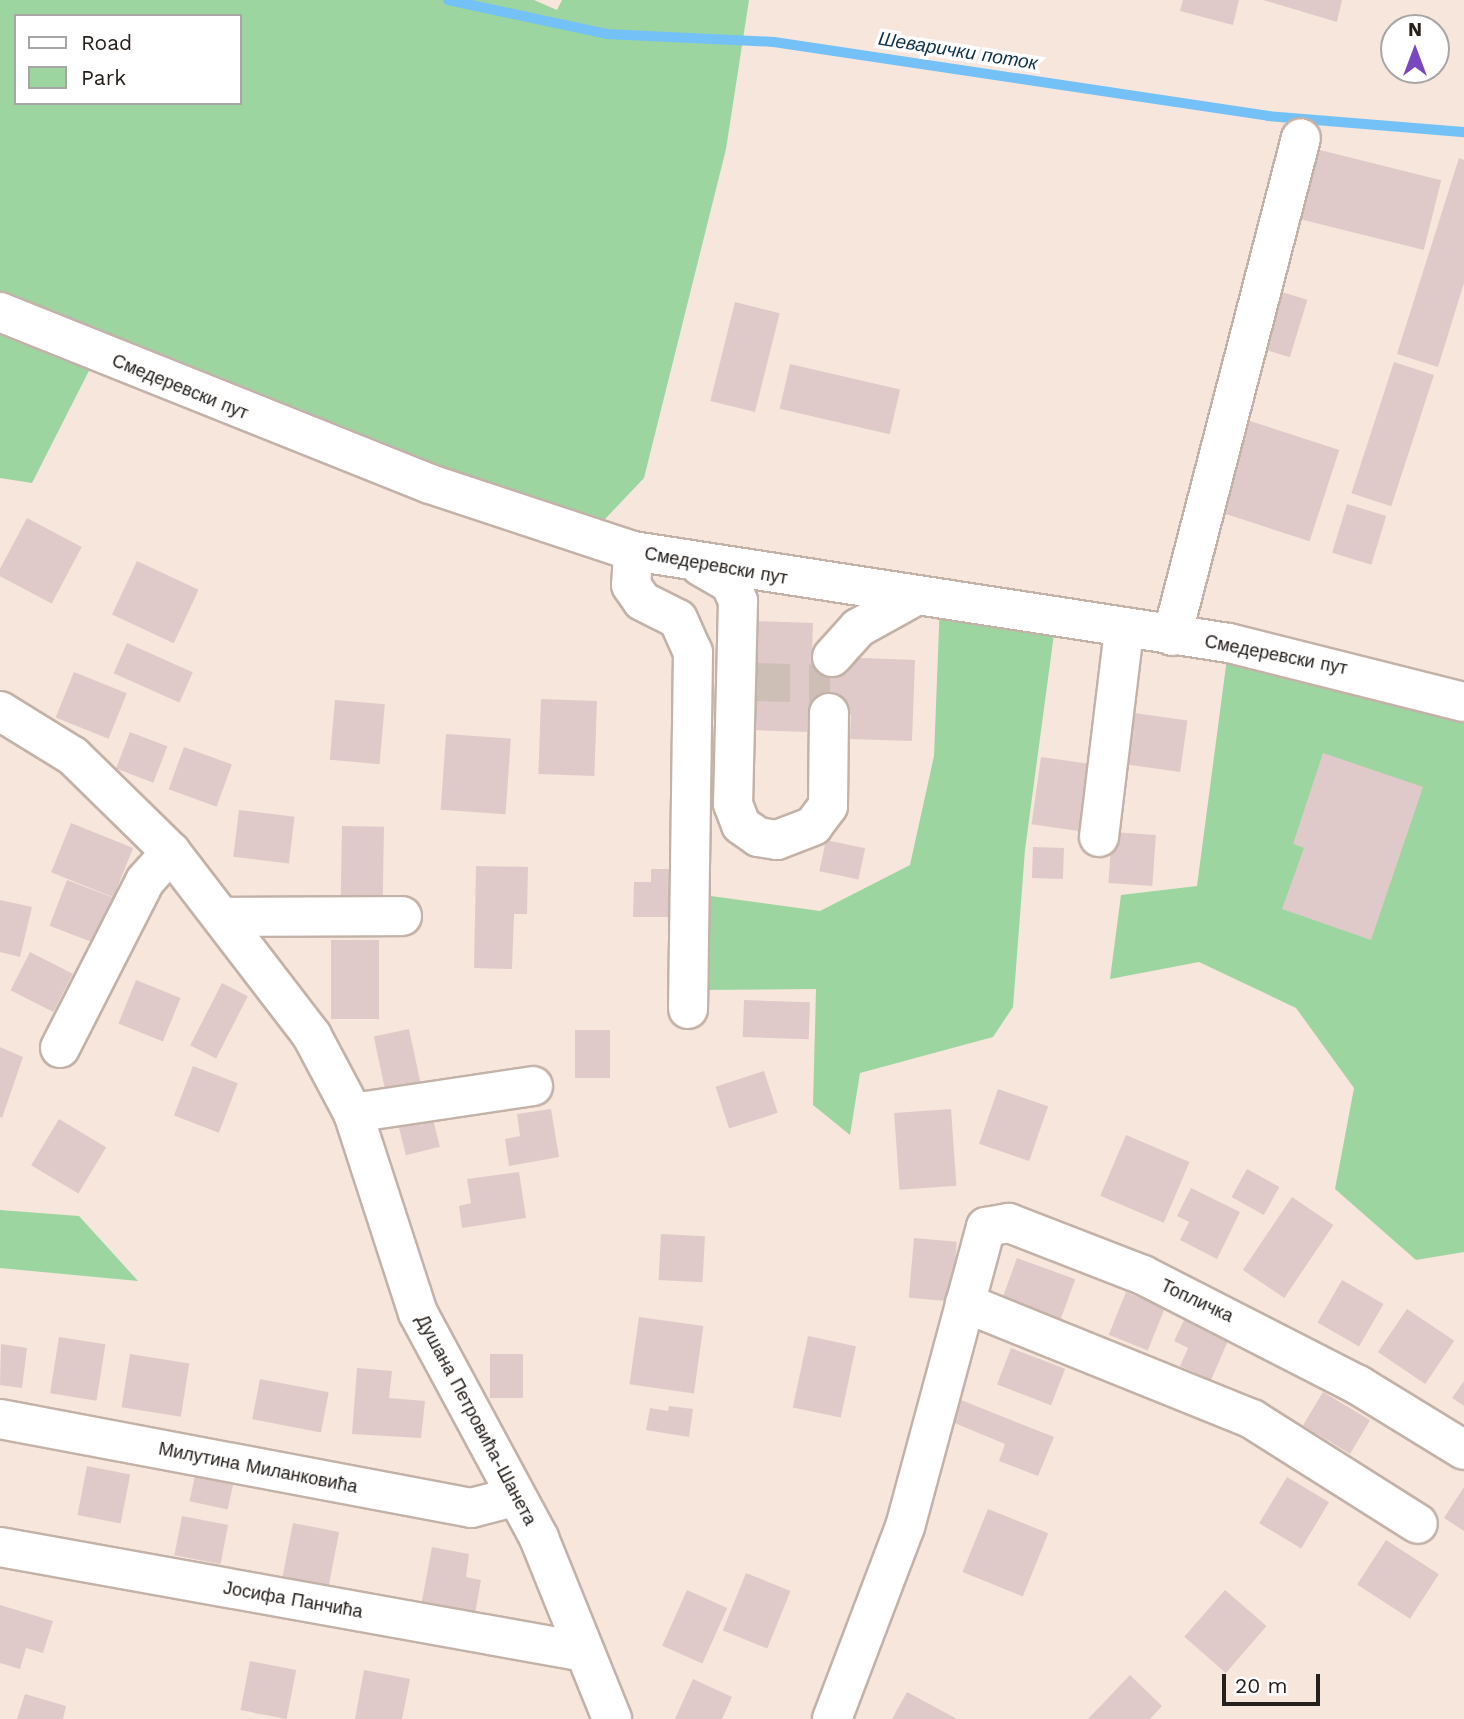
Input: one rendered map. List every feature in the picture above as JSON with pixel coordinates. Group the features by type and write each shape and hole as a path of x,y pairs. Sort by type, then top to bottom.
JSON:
{"street":[{"path":"1172,636 1301,138"},
{"name":"Смедеревски пут","path":"0,313 430,484 633,551 700,566 1172,636 1312,660 1464,702"},
{"path":"633,551 631,585 642,601 678,619 693,652 688,1009"},
{"path":"700,566 730,583 738,601 744,681 733,804 741,825 758,837 777,839 813,826 828,806 829,713"},
{"path":"832,657 842,640 912,598"},
{"path":"1098,837 1124,629"},
{"name":"Душана Петровића-Шанета","path":"0,711 74,756 171,852 225,917 312,1036 354,1113 418,1313 538,1538 612,1719"},
{"path":"60,1048 145,881 171,852"},
{"path":"225,917 402,916"},
{"path":"354,1113 533,1086"},
{"name":"Топличка","path":"832,1719 905,1527 965,1303 980,1236 986,1227 1009,1223 1241,1322 1464,1450"},
{"path":"965,1303 1252,1419 1418,1524"},
{"name":"Милутина Миланковића","path":"0,1419 471,1507 514,1497"},
{"name":"Јосифа Панчића","path":"0,1548 585,1652"}],"green space":[{"path":"0,0 534,0 557,10 562,0 749,0 726,149 644,478 587,538 98,353 32,483 0,478"},
{"path":"940,602 1056,619 1025,850 1013,1007 993,1037 860,1073 850,1135 813,1105 816,989 697,990 696,894 820,911 910,865 934,756"},
{"path":"1229,643 1464,702 1464,1252 1416,1260 1335,1189 1354,1088 1296,1008 1199,962 1110,979 1121,895 1197,886"},
{"path":"0,1210 79,1216 138,1281 0,1268"}],"building":[{"path":"1183,0 1239,0 1233,25 1180,11"},
{"path":"1263,0 1342,0 1337,22"},
{"path":"1316,149 1441,180 1424,250 1299,219"},
{"path":"1459,158 1464,160 1464,283 1438,367 1397,354"},
{"path":"1272,289 1307,300 1290,357 1254,346"},
{"path":"735,302 780,313 755,412 710,401"},
{"path":"1394,362 1434,375 1391,506 1351,493"},
{"path":"790,364 900,389 890,434 780,409"},
{"path":"1247,420 1339,450 1310,541 1217,511"},
{"path":"1347,504 1386,516 1371,565 1332,553"},
{"path":"27,518 82,547 52,604 0,576 0,569"},
{"path":"137,561 199,590 174,643 112,614"},
{"path":"754,621 813,623 812,656 915,660 912,741 850,739 851,715 808,713 807,732 750,730"},
{"path":"127,643 193,672 179,702 114,673"},
{"path":"74,672 127,693 108,739 56,717"},
{"path":"541,699 597,701 594,776 538,774"},
{"path":"335,700 385,704 380,764 330,760"},
{"path":"1127,712 1187,720 1180,772 1120,763"},
{"path":"130,732 167,746 153,783 116,768"},
{"path":"446,734 511,739 506,814 441,810"},
{"path":"184,747 232,764 217,807 169,789"},
{"path":"1323,753 1423,787 1371,940 1282,909 1304,848 1293,844"},
{"path":"1041,757 1093,764 1084,832 1032,824"},
{"path":"239,810 295,817 289,863 233,857"},
{"path":"71,823 133,848 113,897 51,872"},
{"path":"342,826 384,827 383,907 341,906"},
{"path":"1112,832 1156,835 1152,886 1108,883"},
{"path":"826,840 865,848 858,880 819,871"},
{"path":"1033,847 1064,848 1063,879 1032,878"},
{"path":"476,866 528,867 527,914 514,914 512,969 474,968"},
{"path":"651,869 671,869 671,917 633,917 634,882 651,882"},
{"path":"67,880 113,898 95,943 49,926"},
{"path":"0,900 32,907 20,957 0,952"},
{"path":"331,940 379,940 379,1019 331,1019"},
{"path":"30,952 73,974 53,1012 10,990"},
{"path":"136,980 181,998 163,1042 118,1024"},
{"path":"222,983 248,996 216,1059 190,1045"},
{"path":"744,1000 810,1002 809,1039 743,1037"},
{"path":"409,1029 420,1083 385,1090 374,1036"},
{"path":"575,1030 610,1030 610,1078 575,1078"},
{"path":"0,1047 23,1057 2,1118 0,1117"},
{"path":"193,1066 238,1083 219,1133 174,1115"},
{"path":"764,1071 778,1113 729,1129 715,1087"},
{"path":"998,1089 1048,1106 1029,1161 979,1144"},
{"path":"429,1103 440,1147 406,1155 395,1111"},
{"path":"551,1109 559,1157 509,1166 505,1139 520,1136 517,1114"},
{"path":"951,1109 956,1186 900,1190 894,1113"},
{"path":"59,1119 106,1147 78,1194 31,1165"},
{"path":"1126,1135 1190,1162 1164,1223 1100,1196"},
{"path":"1247,1169 1279,1187 1264,1215 1231,1197"},
{"path":"519,1172 526,1218 462,1228 459,1206 471,1203 467,1179"},
{"path":"1191,1188 1240,1212 1217,1259 1180,1240 1189,1222 1177,1216"},
{"path":"1292,1197 1333,1225 1284,1298 1243,1270"},
{"path":"661,1234 705,1236 703,1282 659,1280"},
{"path":"914,1238 957,1242 952,1302 909,1298"},
{"path":"1017,1258 1075,1279 1060,1322 1001,1301"},
{"path":"1342,1280 1384,1304 1359,1346 1318,1322"},
{"path":"1126,1292 1165,1308 1148,1350 1109,1335"},
{"path":"1407,1309 1454,1341 1425,1384 1378,1352"},
{"path":"1187,1314 1231,1334 1211,1380 1180,1366 1188,1348 1174,1341"},
{"path":"639,1317 703,1326 694,1393 630,1384"},
{"path":"808,1336 856,1346 841,1418 793,1407"},
{"path":"59,1337 105,1344 97,1401 50,1393"},
{"path":"1,1344 27,1348 22,1388 0,1385"},
{"path":"1011,1348 1065,1369 1051,1405 997,1384"},
{"path":"130,1354 189,1363 181,1417 122,1407"},
{"path":"490,1354 523,1354 523,1398 490,1398"},
{"path":"357,1368 392,1371 389,1398 425,1401 421,1438 352,1434"},
{"path":"260,1379 329,1392 321,1433 252,1419"},
{"path":"1464,1381 1464,1406 1452,1398"},
{"path":"1323,1392 1370,1420 1350,1454 1303,1425"},
{"path":"961,1400 1054,1437 1038,1476 999,1461 1005,1444 952,1422"},
{"path":"669,1406 693,1409 689,1437 646,1430 650,1408 668,1411"},
{"path":"87,1466 130,1474 121,1523 77,1515"},
{"path":"196,1471 234,1479 228,1509 190,1501"},
{"path":"1287,1477 1329,1502 1301,1549 1259,1523"},
{"path":"1464,1487 1464,1531 1444,1518"},
{"path":"988,1509 1048,1533 1023,1596 963,1572"},
{"path":"182,1516 228,1525 221,1564 174,1555"},
{"path":"293,1523 339,1532 329,1586 283,1577"},
{"path":"1386,1540 1439,1574 1410,1619 1357,1584"},
{"path":"432,1547 469,1554 466,1577 481,1580 475,1614 421,1606"},
{"path":"746,1573 791,1591 767,1648 723,1630"},
{"path":"687,1590 727,1608 702,1664 662,1646"},
{"path":"1225,1590 1267,1626 1226,1673 1184,1637"},
{"path":"0,1605 53,1621 43,1653 26,1648 20,1669 0,1663"},
{"path":"250,1661 296,1670 287,1719 240,1710"},
{"path":"364,1670 410,1679 402,1719 355,1719"},
{"path":"1130,1675 1162,1706 1150,1719 1088,1719"},
{"path":"693,1679 732,1697 722,1719 675,1719"},
{"path":"907,1692 957,1719 892,1719"},
{"path":"25,1694 66,1706 63,1719 17,1719"}],"waterway":[{"name":"Шеварички поток","path":"448,0 606,34 774,42 1268,116 1464,132"}],"tunnel":[{"path":"752,682 830,684"}]}
